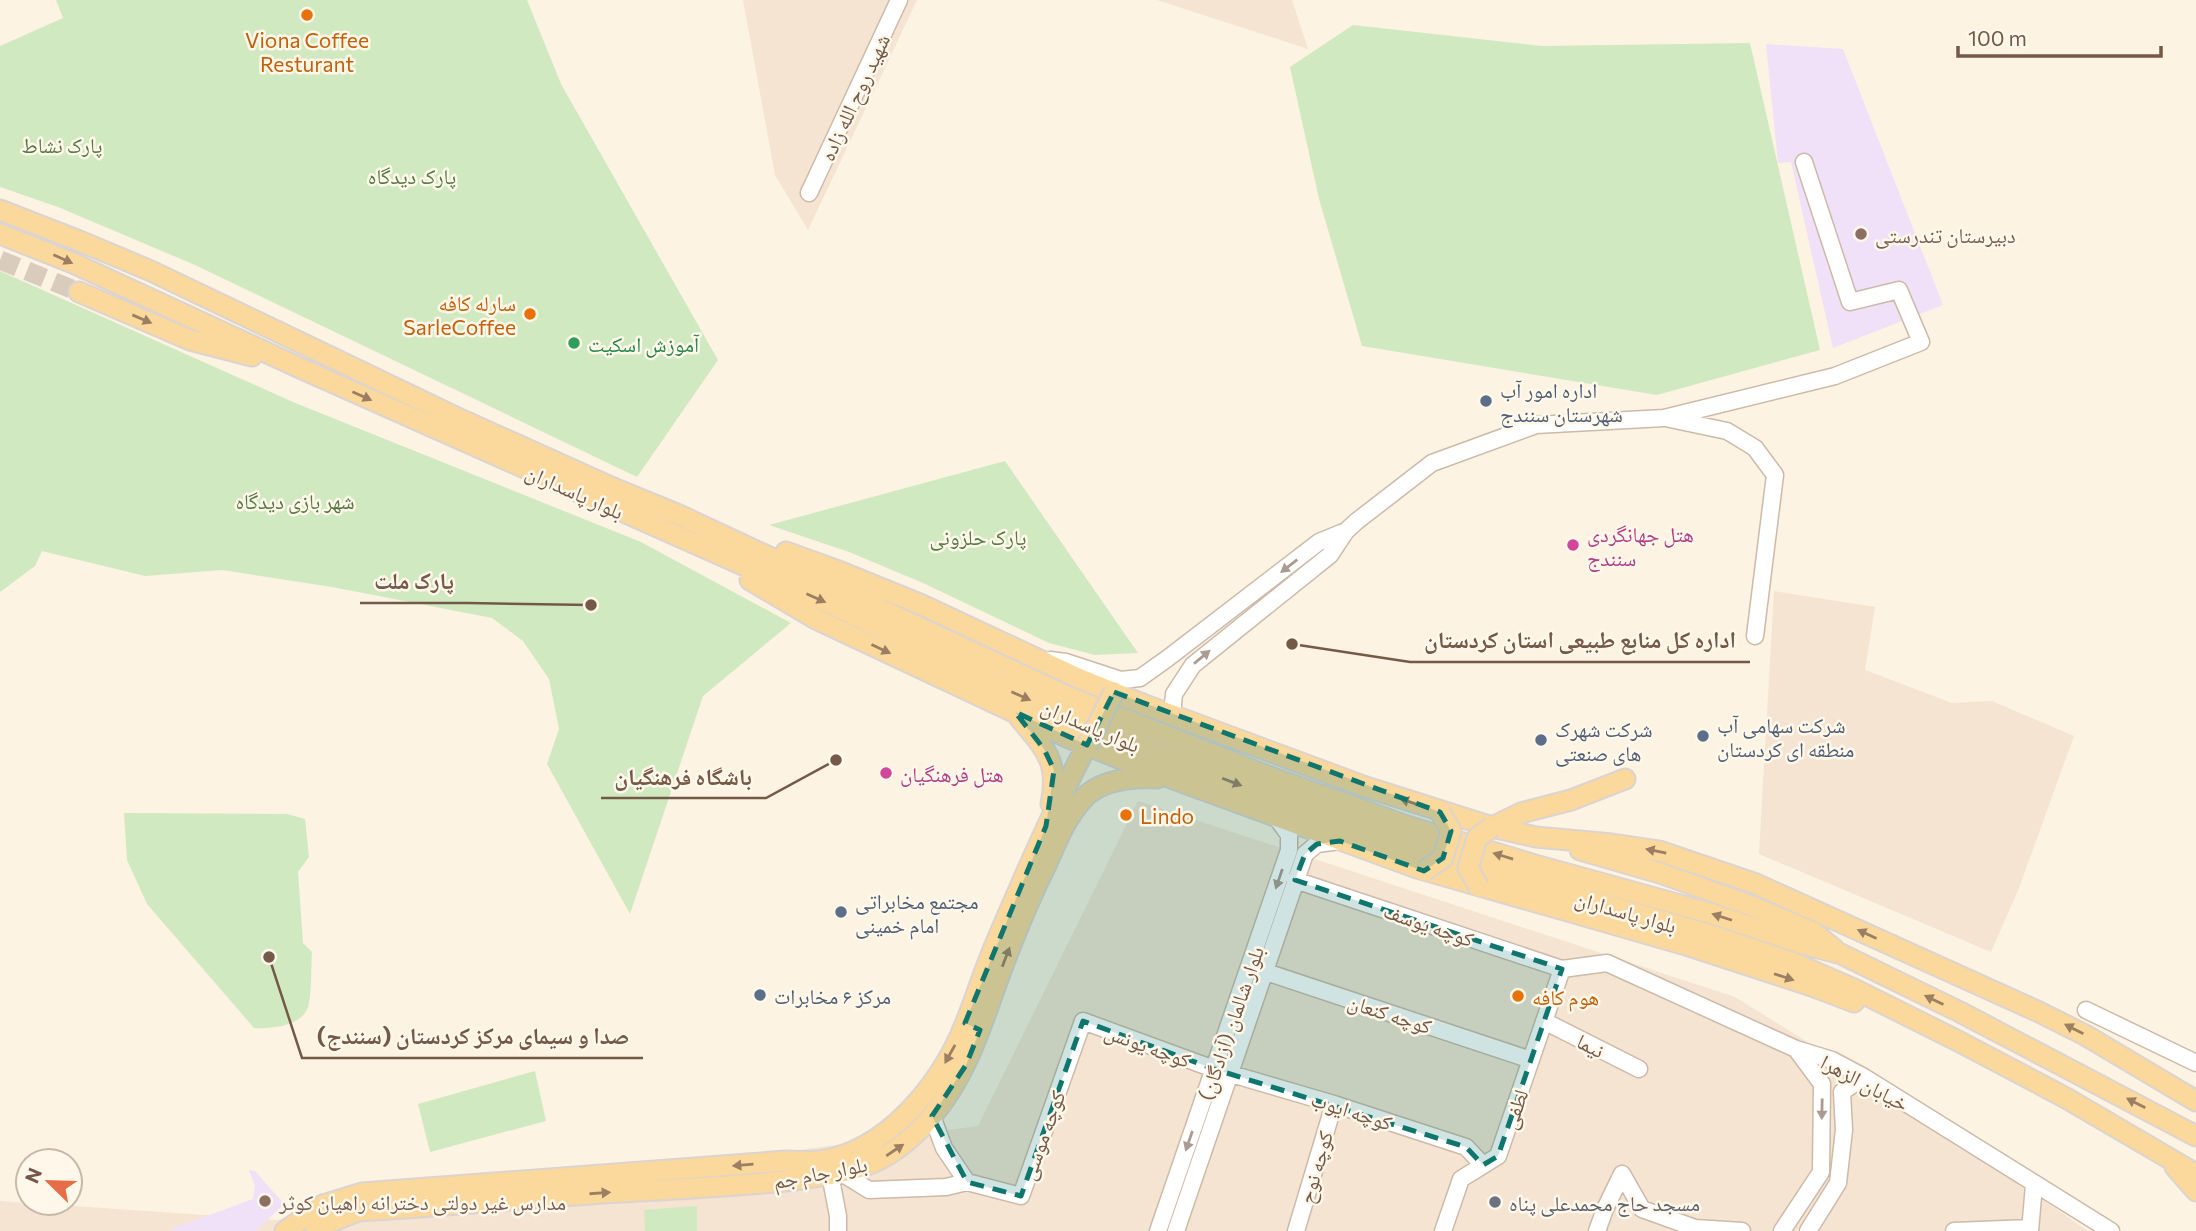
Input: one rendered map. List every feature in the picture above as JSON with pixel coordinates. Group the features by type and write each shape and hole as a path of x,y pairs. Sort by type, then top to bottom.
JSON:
{"main road":[{"name":"بلوار پاسداران","path":"0,210 151,271 462,420 679,515 1068,696 1265,775 1433,834 1713,914 1841,954 1972,1018 2196,1136"},
{"name":"بلوار پاسداران","path":"0,234 833,605 1000,686 1150,750 1248,789 1401,844 1715,936 1792,962 1854,989 1958,1041 2066,1098 2196,1174"},
{"path":"79,292 190,340 300,368"},
{"path":"679,515 836,570 1172,716 1440,812 1660,873 1752,906 1813,932 1841,954"},
{"path":"671,534 816,618 1087,745 1189,785 1424,870 1686,945 1812,986 1865,1007 1905,1015"},
{"name":"بلوار جام جم","path":"316,1231 358,1211 624,1191 709,1188 835,1173 863,1167 888,1156 909,1141 932,1116 966,1065 991,954 1046,826 1114,692"},
{"path":"1016,712 1044,749 1054,771 1054,789 1046,826"},
{"name":"بلوار جام جم","path":"285,1231 323,1205 362,1194 786,1161 819,1161 868,1143 890,1129 912,1109 973,1027 1035,886 1067,820 1084,798 1110,783 1136,777 1166,779 1189,785"},
{"path":"1479,887 1468,868 1477,838 1492,827 1521,813 1572,800 1625,779"},
{"path":"1424,870 1443,858 1451,831 1440,812"},
{"path":"1536,837 1659,851 1756,884 2039,1012 2085,1035 2196,1101"},
{"path":"2166,1156 2196,1191"}],"street":[{"name":"شهید روح الله زاده","path":"809,193 899,0"},
{"path":"1034,657 1066,662 1121,680 1140,678 1319,542 1346,531 1432,463 1536,425 1664,418 1835,376 1921,342 1899,290 1850,302 1804,162"},
{"path":"1664,418 1727,431 1755,448 1775,475 1755,636"},
{"path":"1172,716 1174,694 1193,664 1330,555 1346,531"},
{"path":"1232,609 1244,623"},
{"name":"بلوار شالمان (آزادگان)","path":"1176,1231 1230,1074 1289,850 1289,835 1276,817"},
{"name":"بلوار شالمان (آزادگان)","path":"1158,1231 1214,1069 1305,854 1317,845 1340,841"},
{"name":"کوچه یوسف","path":"1295,880 1562,969"},
{"name":"خیابان الزهرا","path":"1562,969 1607,962 1796,1049 1832,1060 1864,1077 2111,1231"},
{"name":"کوچه کنعان","path":"1257,969 1531,1060"},
{"name":"لطفی","path":"1443,1231 1461,1179 1498,1156 1562,969"},
{"path":"2086,1010 2196,1063"},
{"name":"کوچه یونس","path":"1083,1021 1214,1069"},
{"name":"کوچه موسی","path":"967,1182 1020,1196 1083,1021"},
{"name":"نیما","path":"1544,1021 1639,1069"},
{"path":"1782,1231 1821,1172 1822,1084 1796,1049"},
{"name":"کوچه ایوب","path":"1214,1069 1466,1147 1483,1165"},
{"path":"1808,1231 1838,1183 1844,1130 1842,1093 1864,1077"},
{"name":"کوچه نوح","path":"1296,1231 1334,1104"},
{"path":"835,1173 869,1190 946,1187 967,1182 944,1149 932,1116"},
{"path":"835,1173 838,1231"},
{"path":"1600,1230 1605,1209 1622,1174 1642,1209 1695,1228 1742,1231"},
{"path":"1955,1230 2030,1229 2034,1185"}],"highlighted area":[{"path":"1114,692 1440,812 1451,831 1443,858 1424,871 1340,841 1317,844 1305,854 1295,880 1562,969 1498,1156 1483,1165 1466,1147 1214,1069 1083,1021 1021,1196 967,1182 932,1116 966,1065 980,1030 965,1023 1046,826 1054,770 1044,749 1015,712 1087,745"}],"shaded area":[{"path":"743,0 917,0 808,230 775,175"},
{"path":"1157,0 1292,0 1308,49 1259,33"},
{"name":"دبیرستان تندرستی","path":"1766,44 1843,49 1943,305 1833,348 1791,162 1778,163"},
{"path":"1774,591 1875,607 1865,670 1952,703 1992,701 2074,736 2019,888 1991,952 1759,854"},
{"path":"1138,801 1735,997 1864,1077 2088,1231 0,1231 0,1201 14,1202 14,1217 84,1217 84,1207 277,1220 978,1126"},
{"name":"مدارس غیر دولتی دخترانه راهیان کوثر","path":"249,1170 255,1171 284,1204 256,1231 171,1229 253,1199 255,1186"}],"green space":[{"name":"پارک دیدگاه","path":"56,0 527,0 561,84 718,360 637,477 195,265 58,207 0,187 0,46 63,18"},
{"path":"1353,25 1541,46 1750,43 1820,350 1657,395 1362,346 1319,199 1290,67"},
{"name":"شهر بازی دیدگاه","path":"0,271 293,402 641,542 791,623 703,696 630,914 547,764 559,729 549,679 523,641 492,618 332,587 222,570 145,576 42,551 35,566 0,592"},
{"name":"پارک حلزونی","path":"1005,461 1138,653 1095,655 1049,643 923,583 849,552 769,525"},
{"path":"124,813 287,814 305,819 309,857 298,872 303,943 312,952 311,988 305,1013 293,1022 277,1027 254,1028 147,904 127,860"},
{"path":"535,1071 546,1121 430,1152 418,1104"},
{"path":"697,1206 697,1231 645,1231 644,1210"}],"tunnel":[{"path":"0,260 79,292"}],"place":[{"name":"Viona Coffee Resturant","path":"307,15"},
{"name":"دبیرستان تندرستی","path":"1861,234"},
{"name":"سارله کافه SarleCoffee","path":"530,314"},
{"name":"آموزش اسکیت","path":"574,343"},
{"name":"اداره امور آب شهرستان سنندج","path":"1486,401"},
{"name":"هتل جهانگردی سنندج","path":"1573,545"},
{"name":"پارک ملت","path":"591,605"},
{"name":"اداره کل منابع طبیعی استان کردستان","path":"1292,644"},
{"name":"شرکت سهامی آب منطقه ای کردستان","path":"1703,736"},
{"name":"شرکت شهرک های صنعتی","path":"1541,740"},
{"name":"باشگاه فرهنگیان","path":"836,760"},
{"name":"هتل فرهنگیان","path":"886,773"},
{"name":"Lindo","path":"1126,815"},
{"name":"مجتمع مخابراتی امام خمینی","path":"841,912"},
{"name":"صدا و سیمای مرکز کردستان (سنندج)","path":"269,957"},
{"name":"مرکز ۶ مخابرات","path":"760,995"},
{"name":"هوم کافه","path":"1518,996"},
{"name":"مدارس غیر دولتی دخترانه راهیان کوثر","path":"265,1201"},
{"name":"مسجد حاج محمدعلی پناه","path":"1495,1202"}],"park label":[{"name":"پارک نشاط","path":"62,144"}]}
